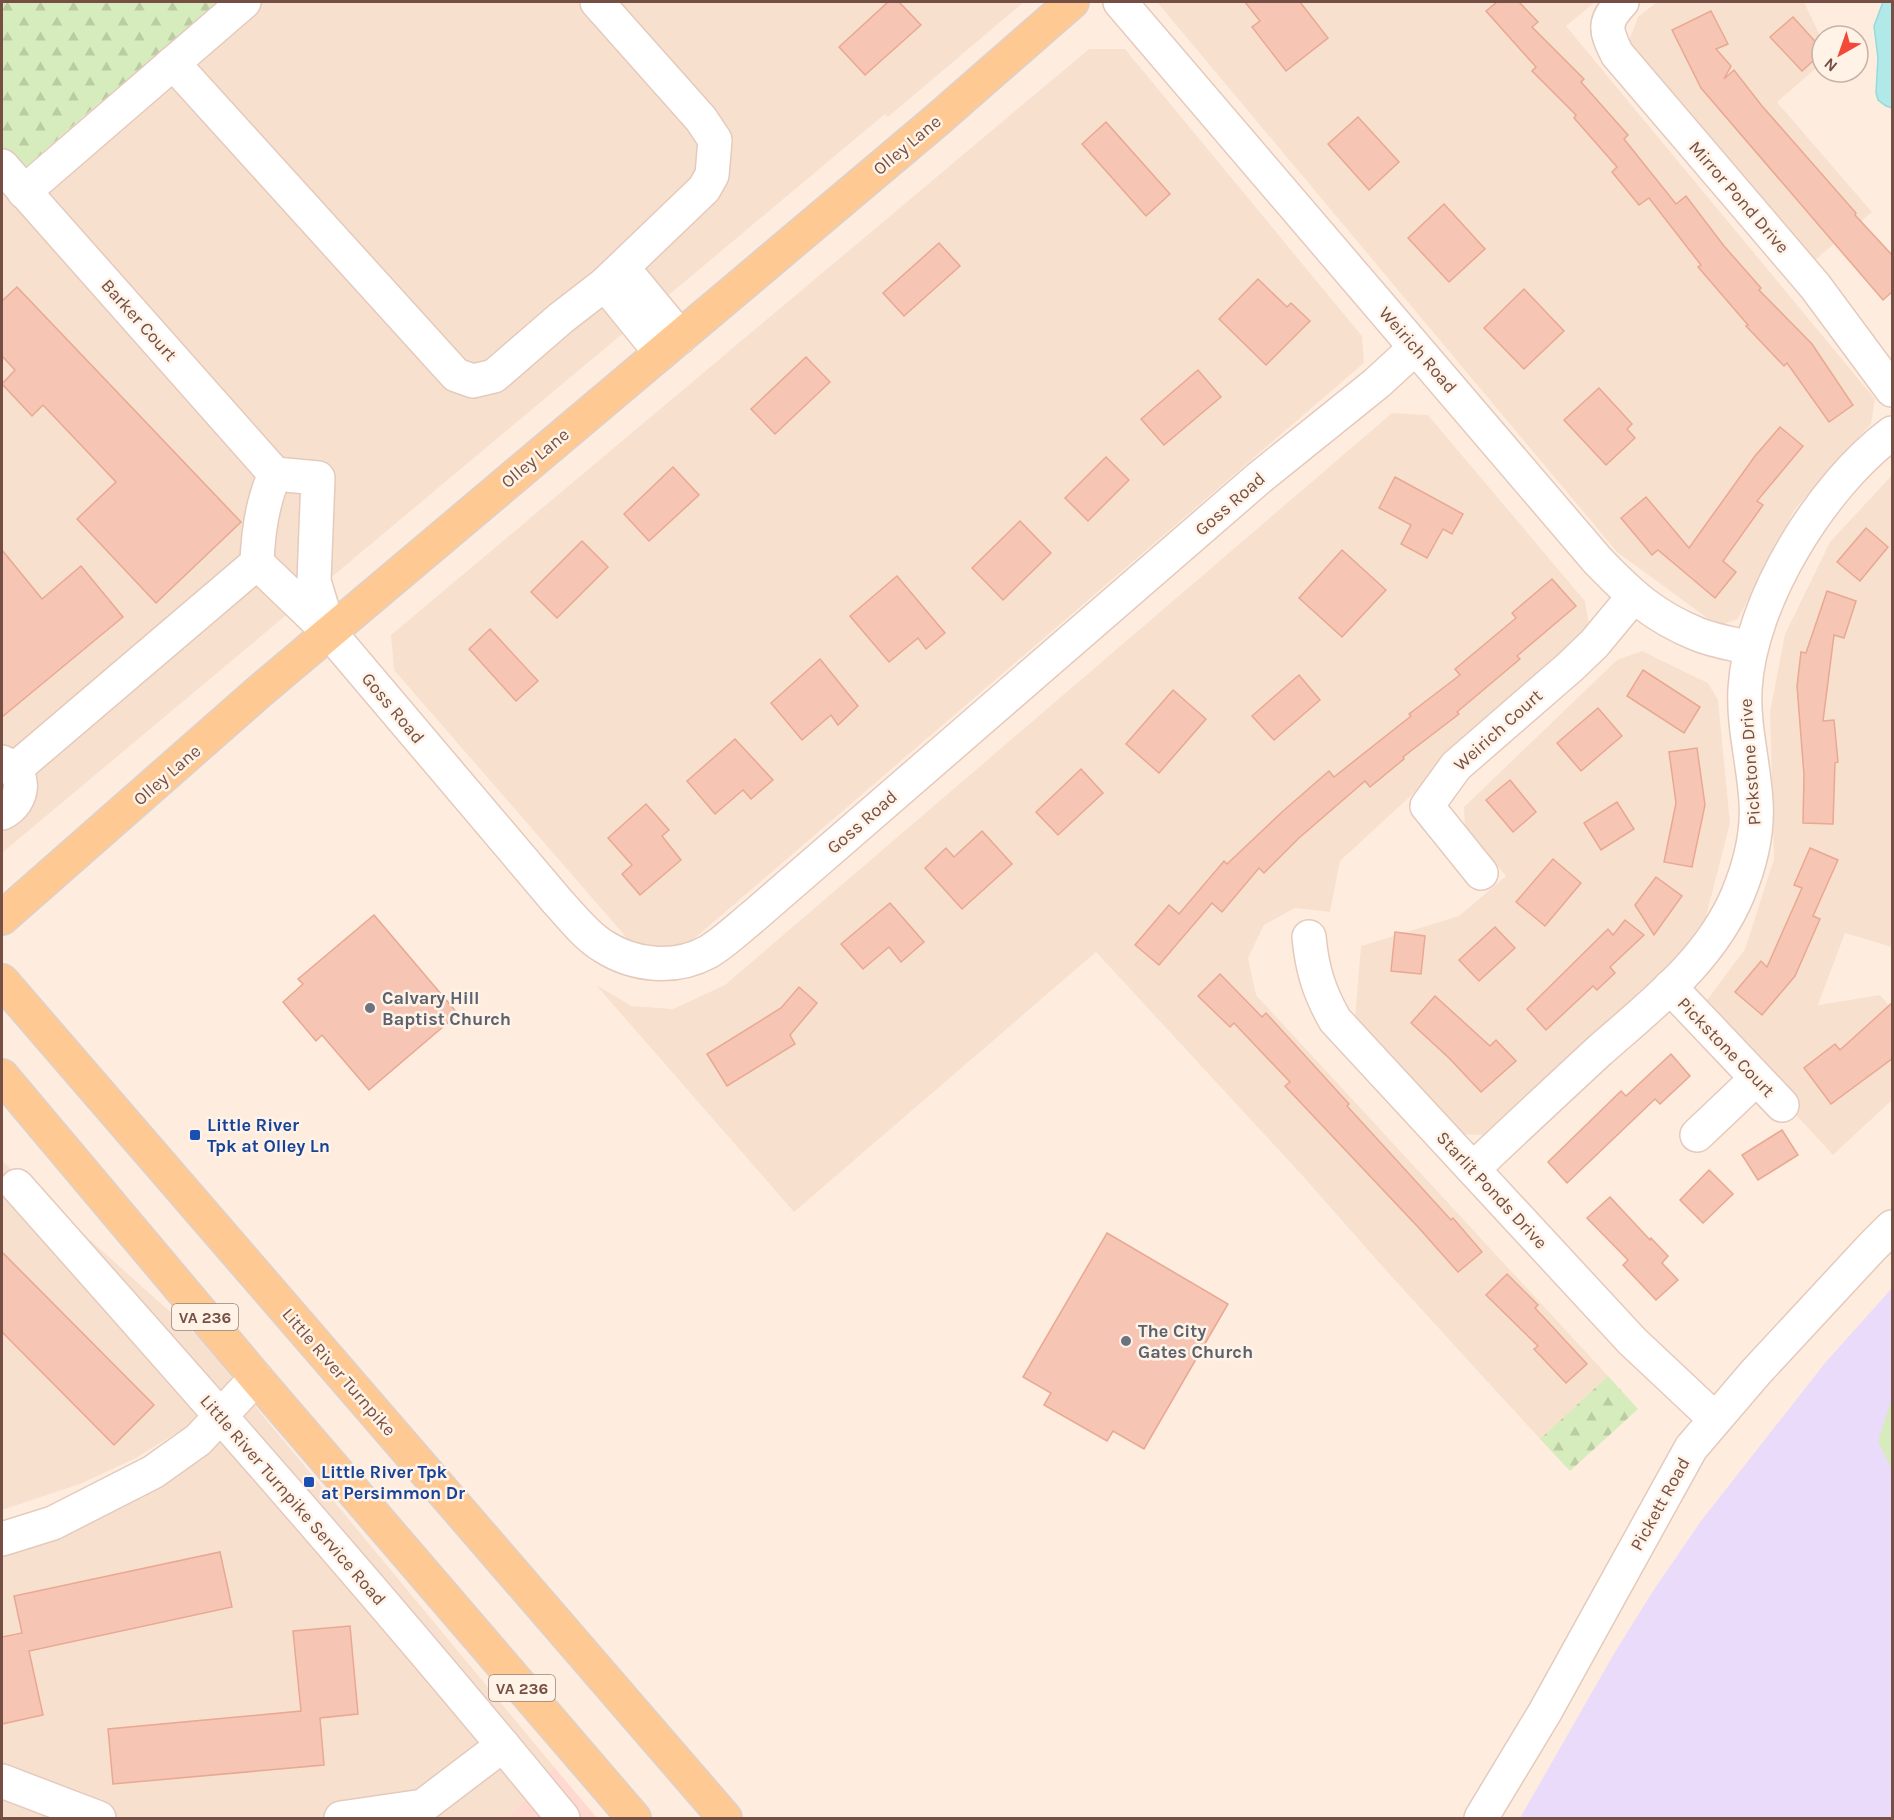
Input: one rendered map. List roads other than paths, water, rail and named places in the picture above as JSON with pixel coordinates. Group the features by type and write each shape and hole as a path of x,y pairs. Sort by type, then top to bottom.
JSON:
{"main road":[{"name":"Olley Lane","path":"2,918 260,692 937,120 1072,2"},
{"name":"Little River Turnpike","path":"2,981 725,1818"},
{"name":"VA 236","path":"2,1076 256,1378 634,1818"}],"street":[{"path":"24,192 244,2"},
{"path":"173,63 456,375 473,381 494,376 614,276 704,189 712,175 715,140 701,119 597,2"},
{"name":"Weirich Road","path":"1120,2 1598,561 1633,597 1656,613 1699,635 1751,648"},
{"name":"Mirror Pond Drive","path":"1622,2 1609,18 1607,30 1617,54 1815,286 1893,390"},
{"name":"Barker Court","path":"2,166 275,474"},
{"path":"614,276 670,345"},
{"name":"Goss Road","path":"330,633 557,901 589,935 602,946 622,957 645,963 672,963 691,959 709,951 755,915 1258,478 1377,382 1415,348"},
{"name":"Pickstone Drive","path":"1473,1170 1696,962 1711,943 1730,911 1750,858 1755,830 1756,802 1747,738 1745,689 1751,648 1782,570 1820,506 1844,477 1876,445 1893,433"},
{"path":"2,813 10,808 20,794 18,777 8,766 257,563 259,529 268,489 275,474 318,478 314,581 330,633"},
{"path":"257,563 330,633"},
{"name":"Weirich Court","path":"1481,873 1427,806 1456,766 1570,667 1594,644 1633,597"},
{"name":"Starlit Ponds Drive","path":"1309,937 1312,966 1323,999 1335,1020 1632,1341 1715,1419"},
{"name":"Pickstone Court","path":"1670,987 1782,1106"},
{"path":"1697,1135 1756,1079"},
{"name":"Little River Turnpike Service Road","path":"17,1186 221,1415 563,1818"},
{"name":"Pickett Road","path":"1481,1818 1545,1712 1691,1448 1856,1264 1893,1227"},
{"path":"2,1539 53,1523 153,1472 198,1440 256,1378"},
{"path":"341,1818 423,1806 503,1745"},
{"path":"2,1780 99,1818"}],"water":[{"path":"1883,2 1892,2 1892,108 1878,100 1876,93 1878,58 1874,26"}],"place":[{"name":"Calvary Hill Baptist Church","path":"370,1008"},
{"name":"Little River Tpk at Olley Ln","path":"195,1135"},
{"name":"The City Gates Church","path":"1126,1341"},
{"name":"Little River Tpk at Persimmon Dr","path":"309,1482"}]}
